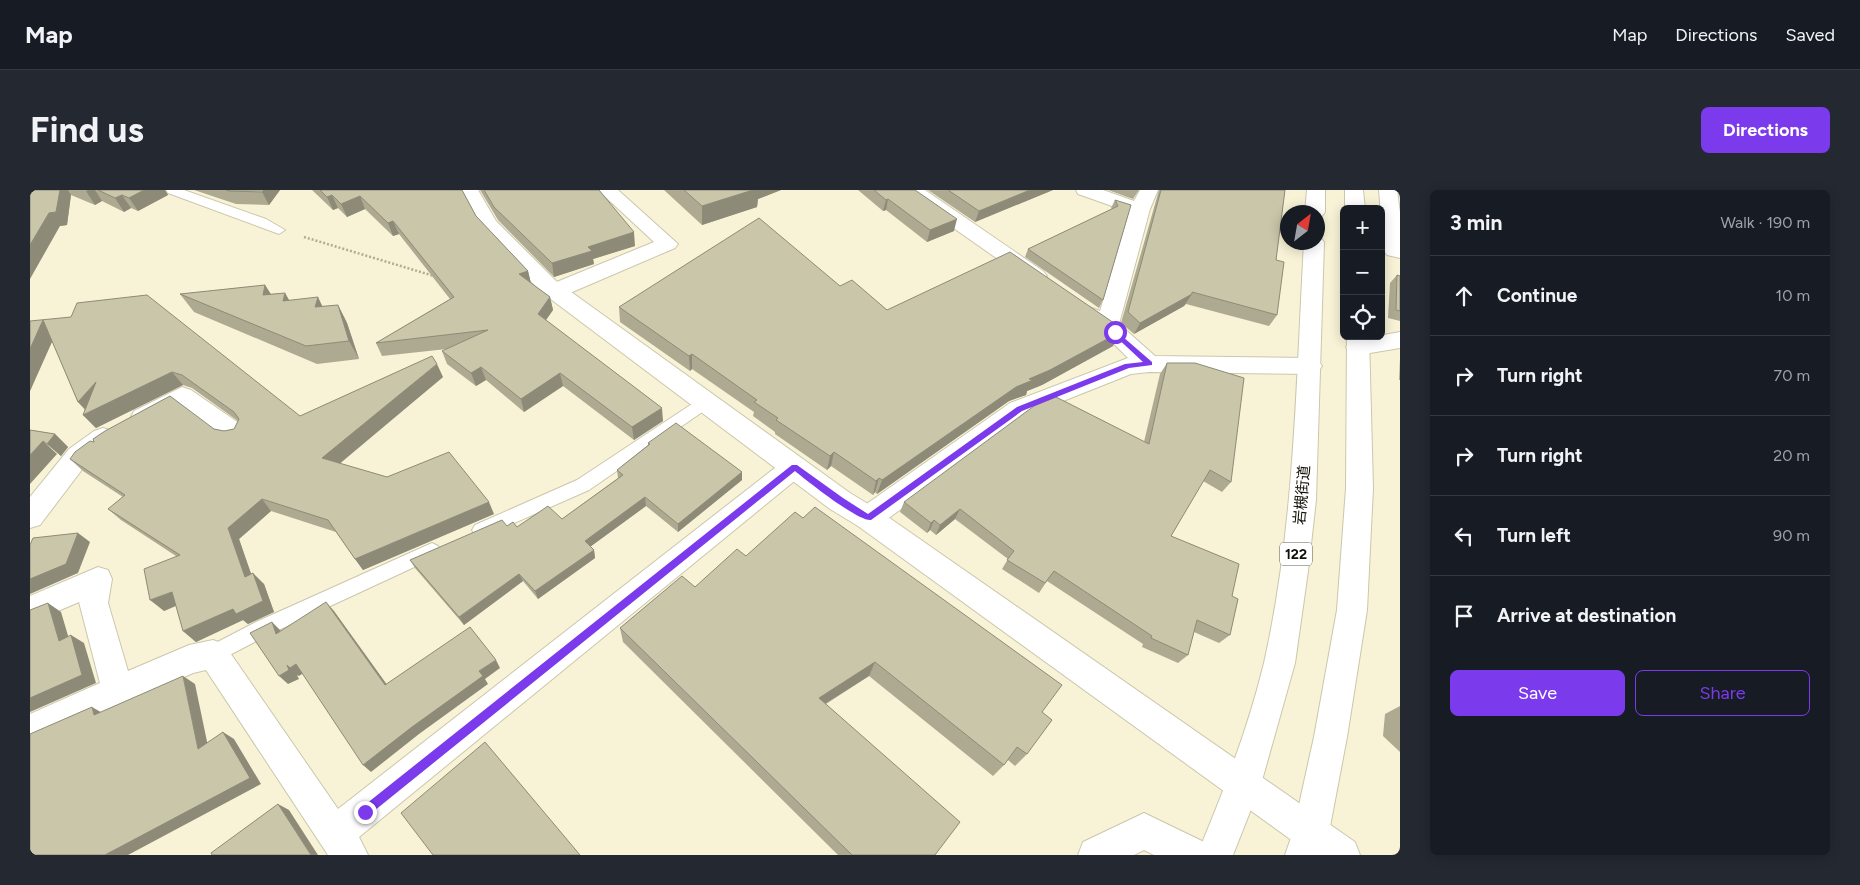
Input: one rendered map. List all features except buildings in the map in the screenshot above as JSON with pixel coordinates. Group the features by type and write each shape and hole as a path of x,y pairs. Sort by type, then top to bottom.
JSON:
{"main road":[{"path":"469,190 488,224 548,286 840,501 868,518 1244,784 1307,843 1342,855"},
{"path":"555,291 668,244 607,190"},
{"path":"912,190 1053,288"},
{"path":"1085,190 1140,209"},
{"path":"1107,326 1140,209 1149,190"},
{"path":"1315,205 1316,190"},
{"path":"1354,190 1355,205"},
{"path":"1388,190 1394,251 1400,252"},
{"name":"岩槻街道","path":"1215,855 1244,784 1279,663 1303,500 1314,250"},
{"path":"1076,304 1107,326 1149,364"},
{"path":"1307,843 1342,675 1355,579 1361,482 1358,342 1400,340"},
{"path":"868,518 1019,409 1128,366 1149,364 1310,366"},
{"path":"30,517 78,456 108,435 182,396 234,433"},
{"path":"30,731 189,659 213,654 342,844 365,812 794,467"},
{"path":"30,610 98,579 94,602 118,691"},
{"path":"1096,855 1144,831 1191,855"}],"lane":[{"path":"172,190 279,230"},
{"path":"469,535 583,485 706,402"},
{"path":"213,654 263,628 452,542"}],"path":[{"path":"279,230 437,277"}],"route":[{"path":"365,812 794,467 840,501 868,518 1019,409 1128,366 1149,364 1115,332"}]}
